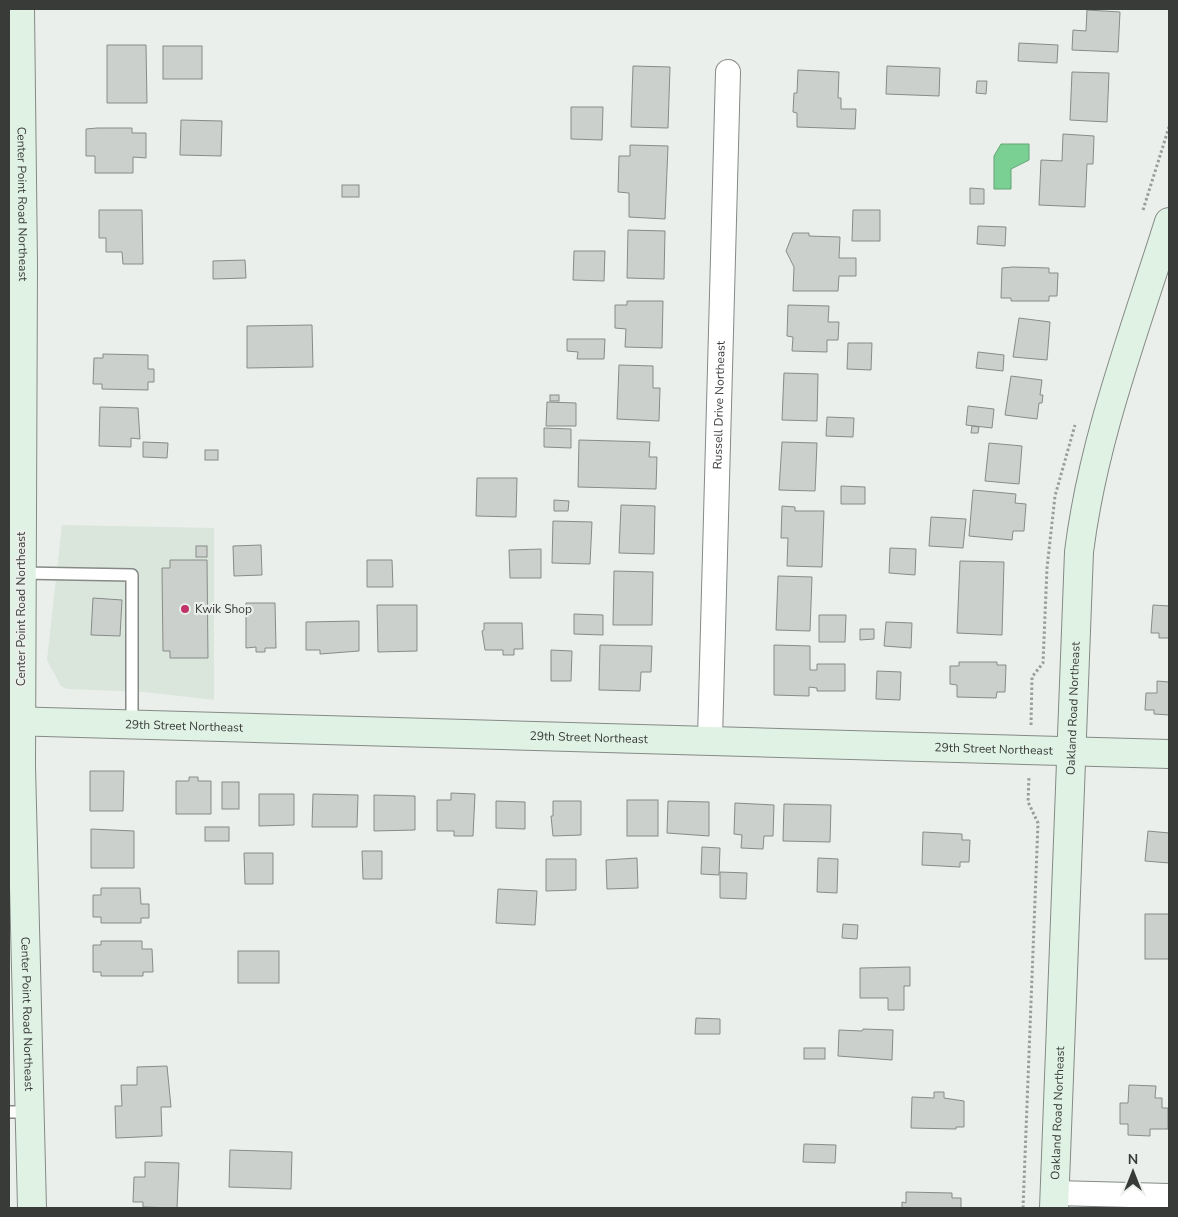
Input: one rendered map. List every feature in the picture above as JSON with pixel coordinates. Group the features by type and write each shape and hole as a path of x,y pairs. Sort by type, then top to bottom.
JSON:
{"main road":[{"name":"Center Point Road Northeast","path":"17,25 15,94 23,274 15,427 21,573 15,721 25,986 20,1112 32,1208"},
{"name":"Oakland Road Northeast","path":"1054,1201 1077,572 1085,504 1108,416 1169,222"},
{"name":"29th Street Northeast","path":"15,721 710,739 1169,754"}],"street":[{"name":"Russell Drive Northeast","path":"710,739 728,72"},
{"path":"1054,1201 1169,1196"}],"lane":[{"path":"21,573 132,574 132,723"}],"path":[{"path":"1023,1208 1038,823 1028,802 1029,772"}],"shaded area":[{"path":"1001,144 1029,144 1029,160 1011,169 1011,189 994,189 994,156"},
{"path":"62,525 214,528 214,700 145,692 68,689 61,686 47,660"}],"building":[{"path":"1087,10 1120,12 1118,52 1072,50 1073,30 1086,31"},
{"path":"1019,43 1058,45 1057,63 1018,61"},
{"path":"107,45 146,45 147,103 107,103"},
{"path":"163,46 202,46 202,79 163,79"},
{"path":"633,66 670,67 668,128 631,127"},
{"path":"887,66 940,68 939,96 886,94"},
{"path":"798,70 839,72 838,98 841,98 841,109 856,109 855,129 797,127 797,113 793,112 794,93 797,93"},
{"path":"1072,72 1109,73 1107,122 1070,120"},
{"path":"977,81 987,81 986,94 976,93"},
{"path":"571,107 603,107 602,140 571,139"},
{"path":"181,120 222,121 221,156 180,155"},
{"path":"132,128 132,133 146,133 146,158 133,157 133,173 95,173 95,156 86,156 86,129"},
{"path":"1063,134 1094,136 1093,164 1087,164 1085,207 1039,205 1041,160 1062,161"},
{"path":"630,145 668,146 665,219 629,217 629,193 618,192 619,156 630,156"},
{"path":"342,185 359,185 359,197 342,197"},
{"path":"970,188 984,189 984,204 970,204"},
{"path":"99,210 142,210 143,264 123,264 122,252 106,252 106,238 99,238"},
{"path":"853,210 880,210 880,241 852,241"},
{"path":"978,226 1006,227 1005,246 977,244"},
{"path":"628,230 665,231 664,279 627,278"},
{"path":"793,233 809,233 809,236 840,237 839,258 856,258 856,276 839,276 838,291 793,291 794,267 786,251"},
{"path":"574,251 605,251 604,281 573,280"},
{"path":"245,260 246,278 213,279 213,261"},
{"path":"1002,268 1049,268 1049,273 1058,273 1057,296 1049,296 1049,301 1011,301 1011,298 1001,298"},
{"path":"627,301 663,301 662,348 625,347 626,329 615,328 615,305 627,305"},
{"path":"788,305 829,306 828,322 839,322 838,340 827,340 827,352 792,351 793,337 787,336"},
{"path":"1019,318 1050,322 1047,360 1013,357"},
{"path":"312,325 313,367 247,368 247,326"},
{"path":"567,339 605,339 604,359 577,359 578,352 567,351"},
{"path":"848,343 872,343 871,370 847,369"},
{"path":"978,352 1004,355 1003,371 976,368"},
{"path":"103,354 148,355 148,369 154,369 154,382 148,382 148,390 102,389 102,384 93,384 94,358 103,358"},
{"path":"619,365 653,366 653,388 660,388 659,421 617,419"},
{"path":"784,373 818,374 817,421 782,420"},
{"path":"1011,376 1042,380 1040,395 1043,395 1042,403 1039,403 1037,419 1005,415"},
{"path":"550,395 559,395 559,401 550,401"},
{"path":"547,402 576,403 576,426 546,426"},
{"path":"968,406 994,409 992,428 966,425"},
{"path":"100,407 138,408 140,439 131,438 131,447 99,446"},
{"path":"827,417 854,418 853,437 826,436"},
{"path":"972,426 979,427 978,433 971,433"},
{"path":"544,428 571,429 571,448 544,447"},
{"path":"579,440 650,442 649,457 657,457 656,489 578,487"},
{"path":"143,442 168,443 167,458 143,457"},
{"path":"782,442 817,443 815,491 779,490"},
{"path":"989,443 1022,446 1019,484 985,481"},
{"path":"205,450 218,450 218,460 205,460"},
{"path":"477,478 517,478 516,517 476,516"},
{"path":"841,486 865,487 865,504 841,504"},
{"path":"973,490 1016,494 1015,503 1026,504 1024,531 1013,531 1012,540 969,536"},
{"path":"554,500 569,501 568,511 554,511"},
{"path":"621,505 655,506 654,554 619,553"},
{"path":"782,506 795,507 795,511 824,511 822,567 787,566 788,538 781,538"},
{"path":"931,517 966,519 963,548 929,546"},
{"path":"553,521 592,522 590,564 552,563"},
{"path":"261,545 262,575 234,576 233,546"},
{"path":"196,546 207,546 207,557 196,557"},
{"path":"890,548 916,549 915,575 889,573"},
{"path":"541,549 541,578 510,578 509,550"},
{"name":"Kwik Shop","path":"170,560 207,560 208,658 170,658 170,651 163,651 162,568 170,568"},
{"path":"367,560 392,560 393,587 367,587"},
{"path":"960,561 1004,562 1002,635 957,633"},
{"path":"614,571 653,572 652,625 613,625"},
{"path":"778,576 812,577 810,631 776,630"},
{"path":"93,598 122,600 120,636 91,635"},
{"path":"246,603 275,603 276,648 265,648 265,652 256,652 256,647 246,648"},
{"path":"377,605 417,605 417,651 378,652"},
{"path":"1153,605 1169,606 1169,638 1159,638 1159,633 1151,633"},
{"path":"574,614 603,615 603,635 574,634"},
{"path":"819,615 846,615 845,642 819,642"},
{"path":"359,621 359,651 320,654 320,650 306,650 306,622"},
{"path":"886,622 912,623 911,648 884,646"},
{"path":"484,623 522,623 523,649 514,649 514,655 503,655 503,650 485,650 482,631 484,630"},
{"path":"860,629 874,629 874,639 860,640"},
{"path":"600,645 652,646 651,672 641,672 640,691 599,690"},
{"path":"774,645 810,646 810,670 817,670 817,664 845,664 845,691 817,691 817,688 809,687 809,696 774,695"},
{"path":"551,650 572,651 571,681 551,681"},
{"path":"959,662 997,662 997,665 1006,665 1005,692 997,692 996,698 957,697 957,685 950,684 950,666 959,666"},
{"path":"877,671 901,672 900,700 876,699"},
{"path":"1157,681 1169,682 1169,715 1154,714 1154,710 1145,710 1146,693 1157,693"},
{"path":"90,771 124,771 123,811 90,811"},
{"path":"189,777 198,777 198,781 211,781 211,814 176,814 176,781 189,781"},
{"path":"222,782 239,782 239,809 222,809"},
{"path":"451,793 475,794 473,836 454,836 454,831 437,831 437,800 451,800"},
{"path":"259,794 294,794 294,825 259,826"},
{"path":"313,794 358,795 357,827 312,827"},
{"path":"374,795 415,796 415,830 374,831"},
{"path":"627,800 658,800 658,836 627,836"},
{"path":"496,801 525,802 525,829 496,828"},
{"path":"553,801 581,801 581,835 553,836 551,816 553,816"},
{"path":"668,801 709,802 709,836 667,833"},
{"path":"735,803 774,805 773,836 764,836 763,849 741,848 742,835 734,834"},
{"path":"784,804 831,805 830,842 783,841"},
{"path":"205,827 229,827 229,841 205,841"},
{"path":"91,829 134,831 134,868 91,868"},
{"path":"1148,831 1169,833 1169,863 1145,861"},
{"path":"923,832 962,834 962,840 970,840 969,862 960,862 960,867 922,865"},
{"path":"702,847 720,848 719,875 701,874"},
{"path":"362,851 382,851 382,879 363,879"},
{"path":"244,853 273,853 273,884 245,884"},
{"path":"637,858 638,888 607,889 606,860"},
{"path":"818,858 838,859 837,893 817,892"},
{"path":"546,859 576,859 576,890 546,891"},
{"path":"720,872 747,873 746,899 720,898"},
{"path":"101,888 140,888 141,904 149,904 149,918 141,918 141,923 101,923 101,917 93,917 93,895 101,895"},
{"path":"498,889 537,891 535,925 496,923"},
{"path":"1145,914 1169,914 1169,959 1145,959"},
{"path":"843,924 858,925 857,939 842,938"},
{"path":"101,941 142,941 142,949 152,949 153,972 143,972 143,976 101,976 101,972 93,972 93,945 101,945"},
{"path":"238,951 279,951 279,983 238,983"},
{"path":"910,967 910,986 904,986 904,1010 888,1010 888,998 860,998 860,968"},
{"path":"696,1018 720,1019 720,1034 695,1034"},
{"path":"863,1029 893,1030 892,1060 838,1056 839,1030 862,1031"},
{"path":"804,1048 825,1048 825,1059 804,1059"},
{"path":"167,1066 171,1107 161,1107 162,1136 116,1138 115,1106 122,1106 121,1085 137,1085 137,1067"},
{"path":"1129,1085 1156,1086 1155,1098 1162,1098 1162,1108 1168,1108 1168,1129 1150,1129 1150,1136 1128,1135 1128,1124 1120,1124 1120,1103 1128,1103"},
{"path":"934,1092 944,1092 944,1098 964,1101 964,1127 956,1127 956,1129 911,1128 912,1097 934,1098"},
{"path":"804,1144 836,1145 835,1163 803,1162"},
{"path":"230,1150 292,1152 291,1189 229,1187"},
{"path":"145,1162 179,1163 177,1208 143,1207 143,1202 133,1202 134,1177 145,1177"},
{"path":"906,1192 952,1193 952,1198 961,1198 961,1208 902,1208 902,1202 906,1203"}],"place":[{"name":"Kwik Shop","path":"185,609"}]}
